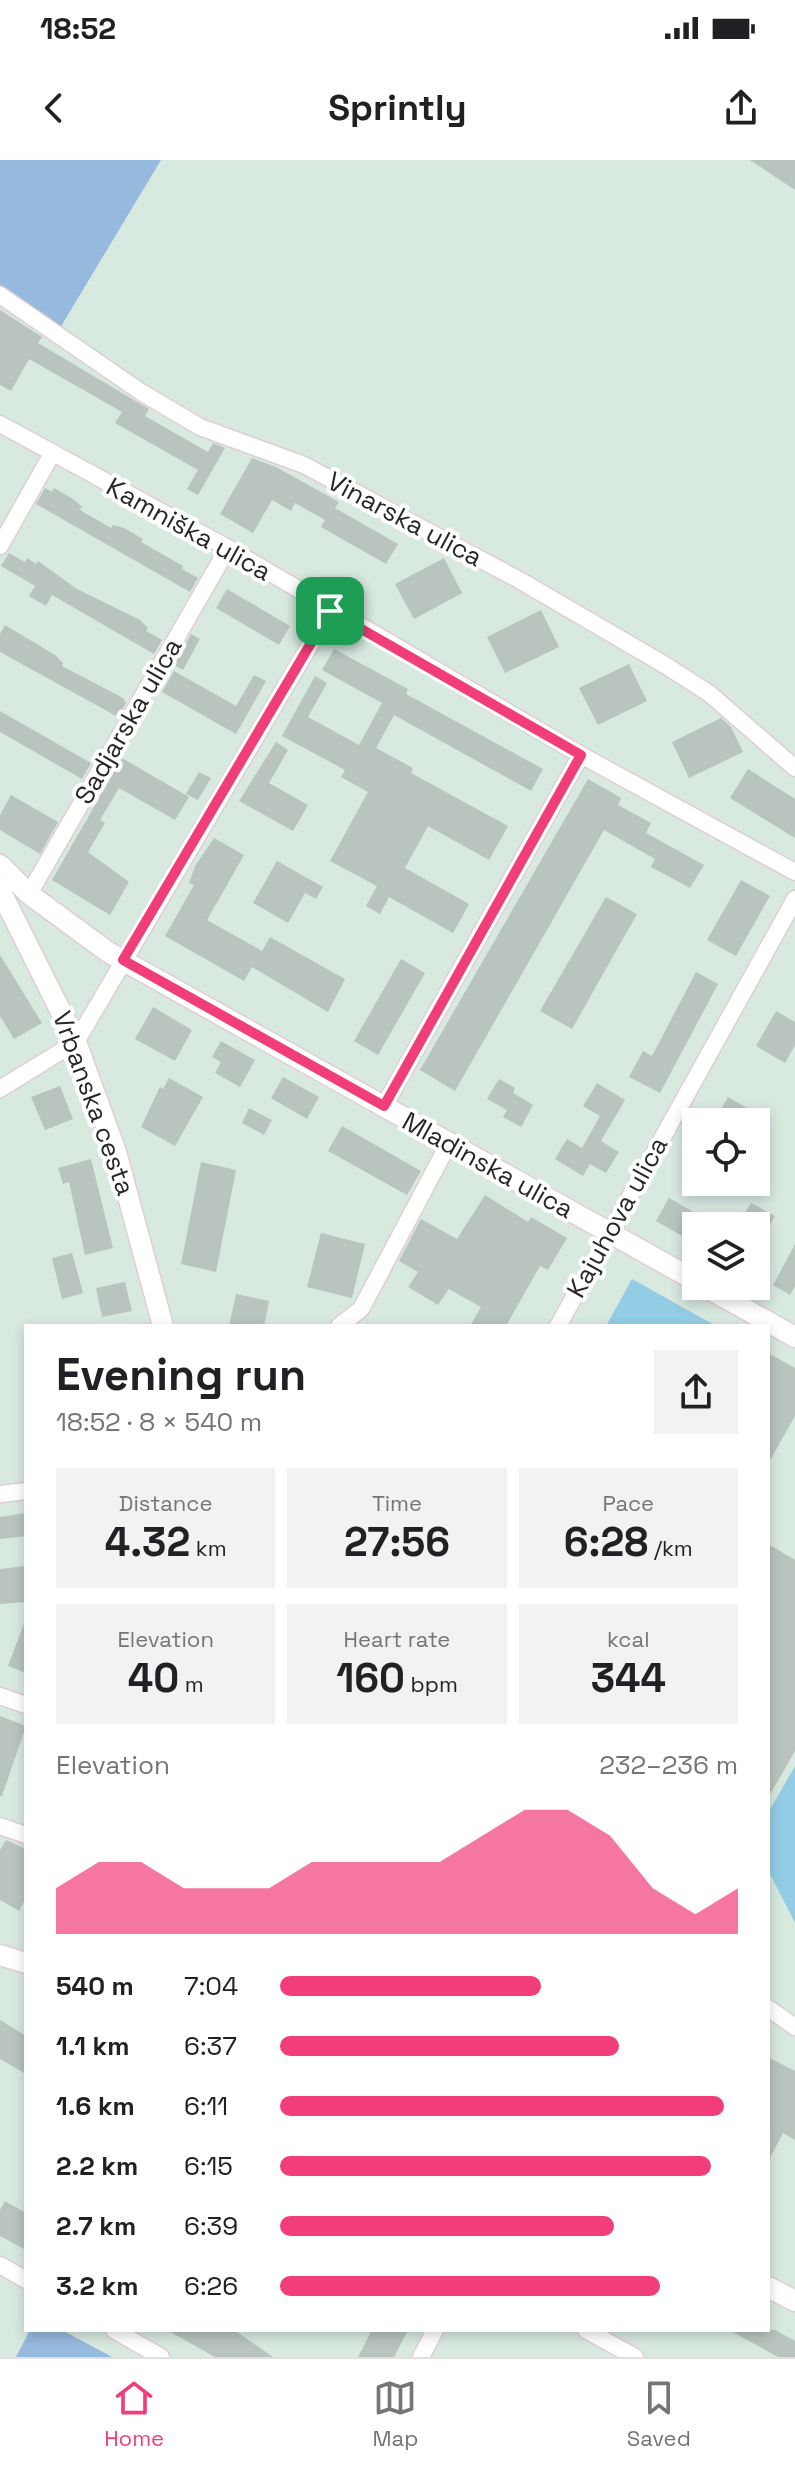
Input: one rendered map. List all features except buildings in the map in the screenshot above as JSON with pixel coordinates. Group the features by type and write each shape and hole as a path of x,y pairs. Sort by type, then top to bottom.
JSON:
{"street":[{"name":"Vinarska ulica","path":"0,295 141,392 200,427 304,465 521,581 665,665 720,702 795,768"},
{"name":"Kamniška ulica","path":"0,424 228,548 330,611 581,755 795,872"},
{"path":"0,546 52,454"},
{"name":"Sadjarska ulica","path":"29,894 228,548"},
{"path":"0,1089 76,1042 330,611"},
{"path":"384,1106 581,755"},
{"name":"Mladinska ulica","path":"0,865 29,894 123,960 682,1273"},
{"name":"Vrbanska cesta","path":"0,890 76,1042 116,1152 162,1324"},
{"name":"Kajuhova ulica","path":"559,1324 795,899"},
{"path":"342,1324 361,1309 449,1143"},
{"path":"729,1300 795,1337"},
{"path":"0,1494 24,1491"},
{"path":"0,1696 24,1704"},
{"path":"0,1826 24,1834"},
{"path":"0,1955 24,1962"},
{"path":"770,2009 795,2027"},
{"path":"0,2265 24,2279"},
{"path":"770,2288 795,2301"},
{"path":"117,2332 161,2357"},
{"path":"421,2357 434,2332"},
{"path":"590,2332 635,2357"}],"shaded area":[{"path":"0,160 161,160 60,328 0,285"},
{"path":"632,1279 712,1324 607,1324"},
{"path":"795,1766 795,1923 770,1874 770,1810"},
{"path":"29,2332 66,2332 112,2357 16,2357"}],"route":[{"path":"330,611 581,755 384,1106 123,960 330,611"}]}
